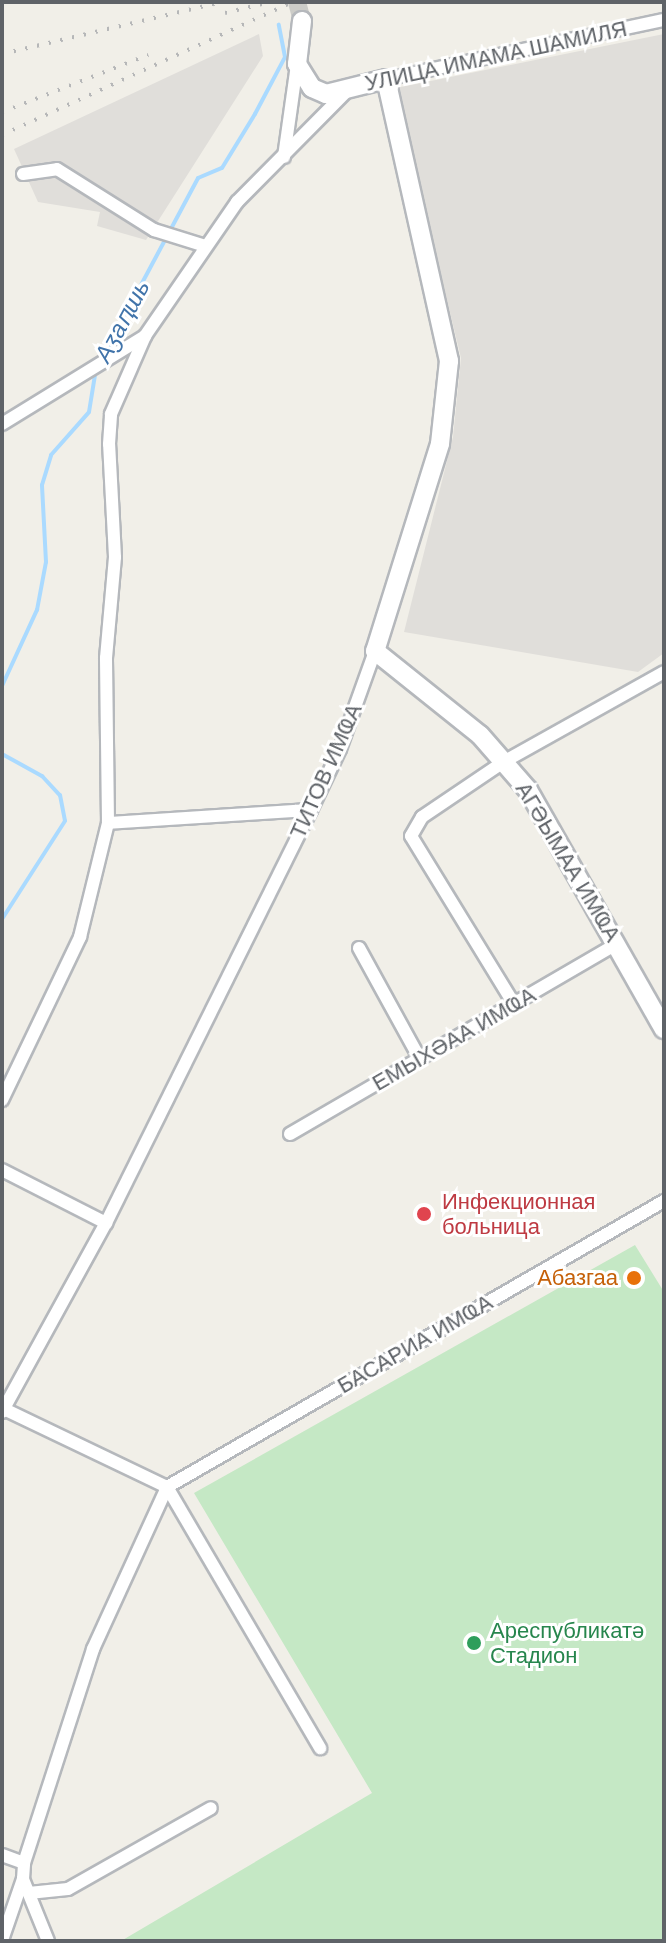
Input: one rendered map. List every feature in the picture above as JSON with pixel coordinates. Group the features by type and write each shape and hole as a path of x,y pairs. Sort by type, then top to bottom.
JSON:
{"street":[{"name":"УЛИЦА ИМАМА ШАМИЛЯ","path":"2,424 145,336 237,202 351,87 664,20"},
{"path":"284,157 302,21"},
{"path":"297,64 312,88 326,94 351,87"},
{"name":"ТИТОВ ИМҨА","path":"3,1411 106,1223 340,749 375,651 440,444 449,361 386,79"},
{"path":"23,174 57,169 154,230 205,246"},
{"path":"2,1100 80,937 108,823 106,658 115,557 109,444 111,414 145,336"},
{"name":"АГӘЫМАА ИМҨА","path":"375,651 409,674 505,761 528,790 664,1029"},
{"path":"514,1004 411,836 422,817 505,761 664,672"},
{"path":"108,823 311,810"},
{"name":"ЕМЫХӘАА ИМҨА","path":"290,1134 617,944"},
{"path":"359,948 420,1059"},
{"path":"2,1170 106,1223"},
{"name":"БАСАРИА ИМҨА","path":"167,1487 664,1201"},
{"path":"3,1411 167,1487 320,1748"},
{"path":"2,1940 93,1649 167,1487"},
{"path":"29,1893 68,1889 211,1808"},
{"path":"2,1855 24,1863"},
{"path":"23,1879 48,1941"}],"shaded area":[{"path":"259,34 263,56 146,240 97,226 100,212 38,202 14,149"},
{"path":"664,34 664,653 638,672 404,632 453,437 461,358 396,88"}],"green space":[{"name":"Ареспубликатә Стадион","path":"635,1245 664,1292 664,1941 121,1941 372,1793 194,1493"}],"waterway":[{"name":"Аӡаԥшь","path":"102,358 198,178 222,168 255,114 285,57 279,25"},
{"name":"Аӡаԥшь","path":"2,686 37,610 46,562 42,485 51,455 89,412 96,369"},
{"name":"Аӡаԥшь","path":"2,754 42,776 60,795 65,821 2,919"}],"tunnel":[{"path":"297,2 302,21"}],"railway":[{"path":"2,54 222,2"},
{"path":"2,135 292,2"},
{"path":"225,13 266,3"},
{"path":"2,112 148,55"}],"place":[{"name":"Инфекционная больница","path":"424,1214"},
{"name":"Абазгаа","path":"634,1278"},
{"name":"Ареспубликатә Стадион","path":"474,1643"}]}
